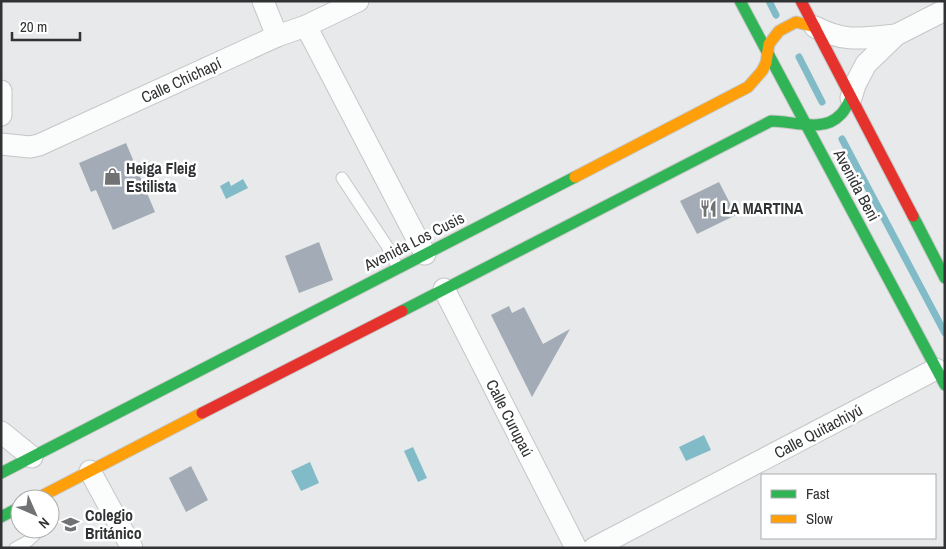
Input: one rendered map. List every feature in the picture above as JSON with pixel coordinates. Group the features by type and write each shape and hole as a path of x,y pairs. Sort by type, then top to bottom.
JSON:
{"street":[{"path":"263,1 277,36"},
{"name":"Calle Chichapí","path":"1,144 30,147 40,145 277,36 306,26 358,1"},
{"name":"Avenida Beni","path":"740,1 940,377"},
{"path":"801,1 945,278"},
{"path":"55,489 368,323 444,289 746,129 771,121 786,121 807,126 821,125 835,120 845,110 866,64 896,35 945,10"},
{"name":"Avenida Los Cusis","path":"1,472 354,296 398,268 730,101 758,77 766,63 767,51 774,36 784,27 796,22 815,27"},
{"path":"306,26 425,254"},
{"path":"815,27 829,34 852,39 896,35"},
{"path":"1,91 1,115"},
{"name":"Calle Curupaú","path":"444,289 576,548"},
{"name":"Calle Quitachiyú","path":"594,548 940,377"},
{"path":"1,432 32,457"},
{"path":"90,471 132,548"}],"lane":[{"path":"342,178 387,246 398,268"},
{"path":"932,253 945,246"},
{"path":"15,548 30,539"}],"water":[{"path":"243,179 248,188 226,199 220,186 229,181 231,186"},
{"path":"704,435 711,450 686,461 679,447"},
{"path":"413,447 427,478 418,482 404,451"},
{"path":"310,462 319,483 301,491 291,471"}],"building":[{"name":"Heiga Fleig Estilista","path":"126,143 155,212 113,230 96,190 91,192 79,163"},
{"name":"LA MARTINA","path":"719,182 736,215 697,234 680,201"},
{"path":"319,242 333,280 299,293 285,256"},
{"path":"509,306 512,313 524,307 543,344 570,329 532,397 491,315"},
{"path":"191,466 208,500 186,512 169,478"}],"waterway":[{"path":"769,1 776,15"},
{"path":"799,57 822,102"},
{"path":"842,139 945,333"}],"traffic: fast":[{"path":"740,1 945,385"},
{"path":"402,311 771,121 808,125 826,124 842,113 851,98"},
{"path":"1,473 575,177"},
{"path":"913,216 945,278"},
{"path":"1,517 10,512"}],"traffic: slow":[{"path":"575,177 748,87 762,71 766,63 769,44 779,31 796,22 815,27"},
{"path":"55,489 202,413"}],"traffic: jam":[{"path":"801,1 913,216"},
{"path":"202,413 402,311"}],"place":[{"name":"Heiga Fleig Estilista","path":"112,177"},
{"name":"LA MARTINA","path":"708,208"},
{"name":"Colegio Británico","path":"71,524"}]}
